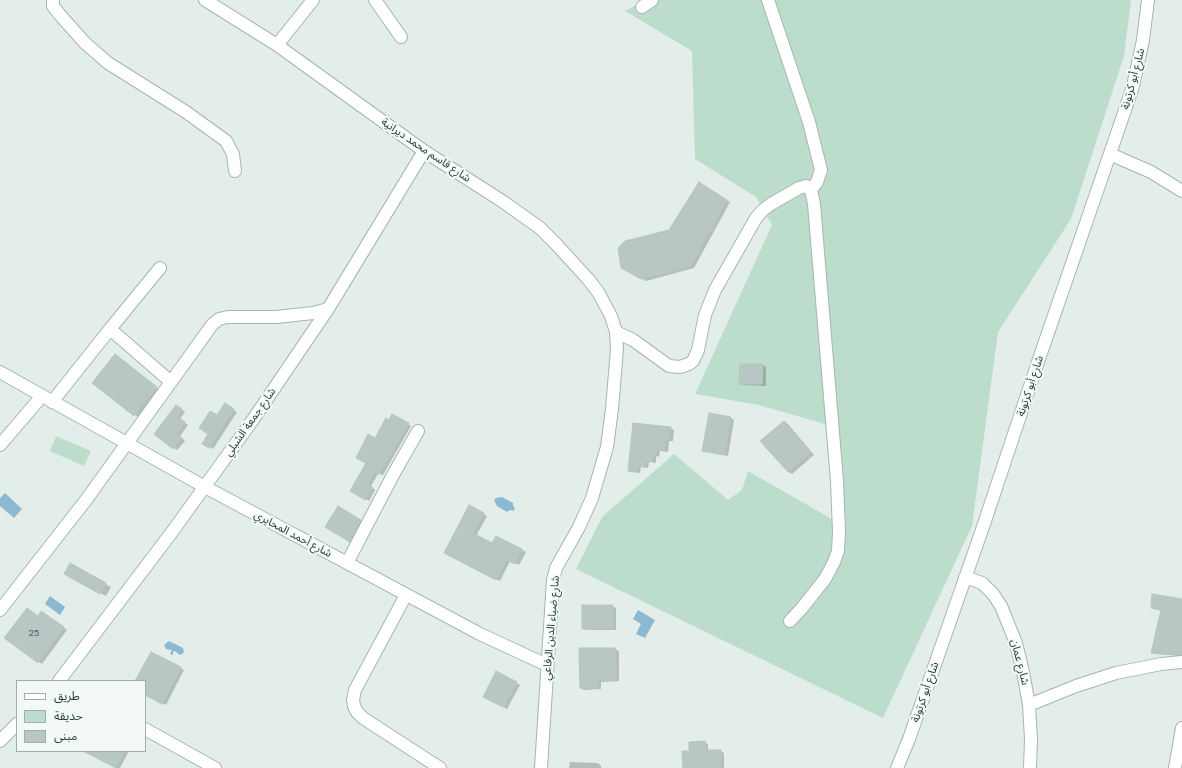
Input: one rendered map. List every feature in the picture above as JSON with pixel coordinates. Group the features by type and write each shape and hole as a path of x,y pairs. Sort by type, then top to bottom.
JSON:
{"street":[{"path":"53,0 53,6 60,15 85,43 108,63 186,112 226,141 233,154 236,171"},
{"name":"شارع قاسم محمد ديرانية","path":"205,0 277,45 424,151 502,201 540,228 598,292 608,311 616,332"},
{"path":"277,45 313,0"},
{"path":"375,0 401,36"},
{"path":"768,0 809,122 821,170 817,182 811,190"},
{"name":"شارع أبو كرتونة","path":"897,768 913,727 1010,448 1055,310 1133,86 1143,40 1148,0"},
{"name":"شارع جمعة الشبلي","path":"60,680 205,487 252,421 328,309 424,151"},
{"path":"1110,154 1150,172 1182,191"},
{"path":"616,332 644,347 669,366 680,367 689,364 693,361 698,350 705,315 715,290 756,218 771,204 799,188 806,186 811,190 814,204 839,532 838,551 825,579 790,621"},
{"path":"0,445 47,399 110,329 160,268"},
{"path":"0,610 70,522 212,325 219,319 228,317 276,317 313,313 328,309"},
{"path":"110,329 171,382"},
{"name":"شارع ضياء الدين الرفاعي","path":"541,768 553,580 556,568 579,527 592,498 607,446 617,349 616,332"},
{"name":"شارع أحمد المحايري","path":"0,372 205,487 406,595 487,637 547,665"},
{"path":"347,563 418,431"},
{"name":"شارع عمان","path":"965,577 977,581 993,594 1001,606 1020,658 1029,705 1031,739 1030,768"},
{"path":"406,595 355,690 353,700 354,706 363,718 440,768"},
{"path":"1029,705 1076,686 1116,673 1161,664 1182,662"},
{"path":"0,741 16,725"},
{"path":"1175,768 1182,728"},
{"path":"146,730 215,768"}],"green space":[{"path":"646,0 1131,0 1124,56 1071,219 998,332 972,526 883,718 576,569 602,517 674,454 728,500 742,490 748,471 839,523 828,425 759,405 695,394 772,225 756,197 695,159 692,51 625,11"},
{"path":"56,436 91,451 84,466 50,451"}],"water":[{"path":"5,493 22,509 14,518 0,506 0,498"},
{"path":"502,497 513,503 515,508 513,511 510,510 507,512 497,506 494,500"},
{"path":"50,596 65,607 60,615 45,604"},
{"path":"638,610 655,620 645,638 636,634 641,624 633,619"},
{"path":"169,641 183,648 184,652 180,655 175,651 173,652 173,655 170,654 172,650 166,649 164,645"}],"building":[{"path":"699,182 727,200 690,267 641,279 621,268 618,248 625,241 669,230"},
{"path":"115,354 157,387 134,416 92,383"},
{"path":"740,364 763,364 762,384 739,384"},
{"path":"225,403 234,409 209,448 202,444 208,434 199,428 210,411 217,415"},
{"path":"176,405 182,409 177,416 185,422 177,434 182,438 173,449 154,434"},
{"path":"709,413 731,417 724,455 702,451"},
{"path":"392,414 409,423 379,474 374,473 368,483 372,487 365,500 350,491 366,463 356,458 368,434 375,438 386,418 389,420"},
{"path":"784,421 811,452 788,472 760,441"},
{"path":"633,423 671,427 669,440 666,440 664,450 657,450 656,455 653,455 652,461 646,461 645,467 637,466 637,472 628,471"},
{"path":"469,505 484,513 473,533 492,543 496,536 522,549 515,564 506,560 496,580 444,553"},
{"path":"338,506 361,520 350,542 325,527"},
{"path":"70,563 106,583 100,594 64,574"},
{"path":"1152,594 1182,599 1182,655 1151,653 1161,610 1151,608"},
{"path":"582,605 613,605 613,629 582,629"},
{"path":"27,608 38,616 41,611 64,627 38,663 4,638"},
{"path":"579,648 615,648 616,680 598,680 598,688 580,688"},
{"path":"151,652 181,667 162,704 146,696 146,680 136,680"},
{"path":"496,671 517,682 503,707 483,697"},
{"path":"705,741 705,750 721,750 721,768 683,768 682,751 689,751 689,742"},
{"path":"85,752 124,752 116,768"}]}
